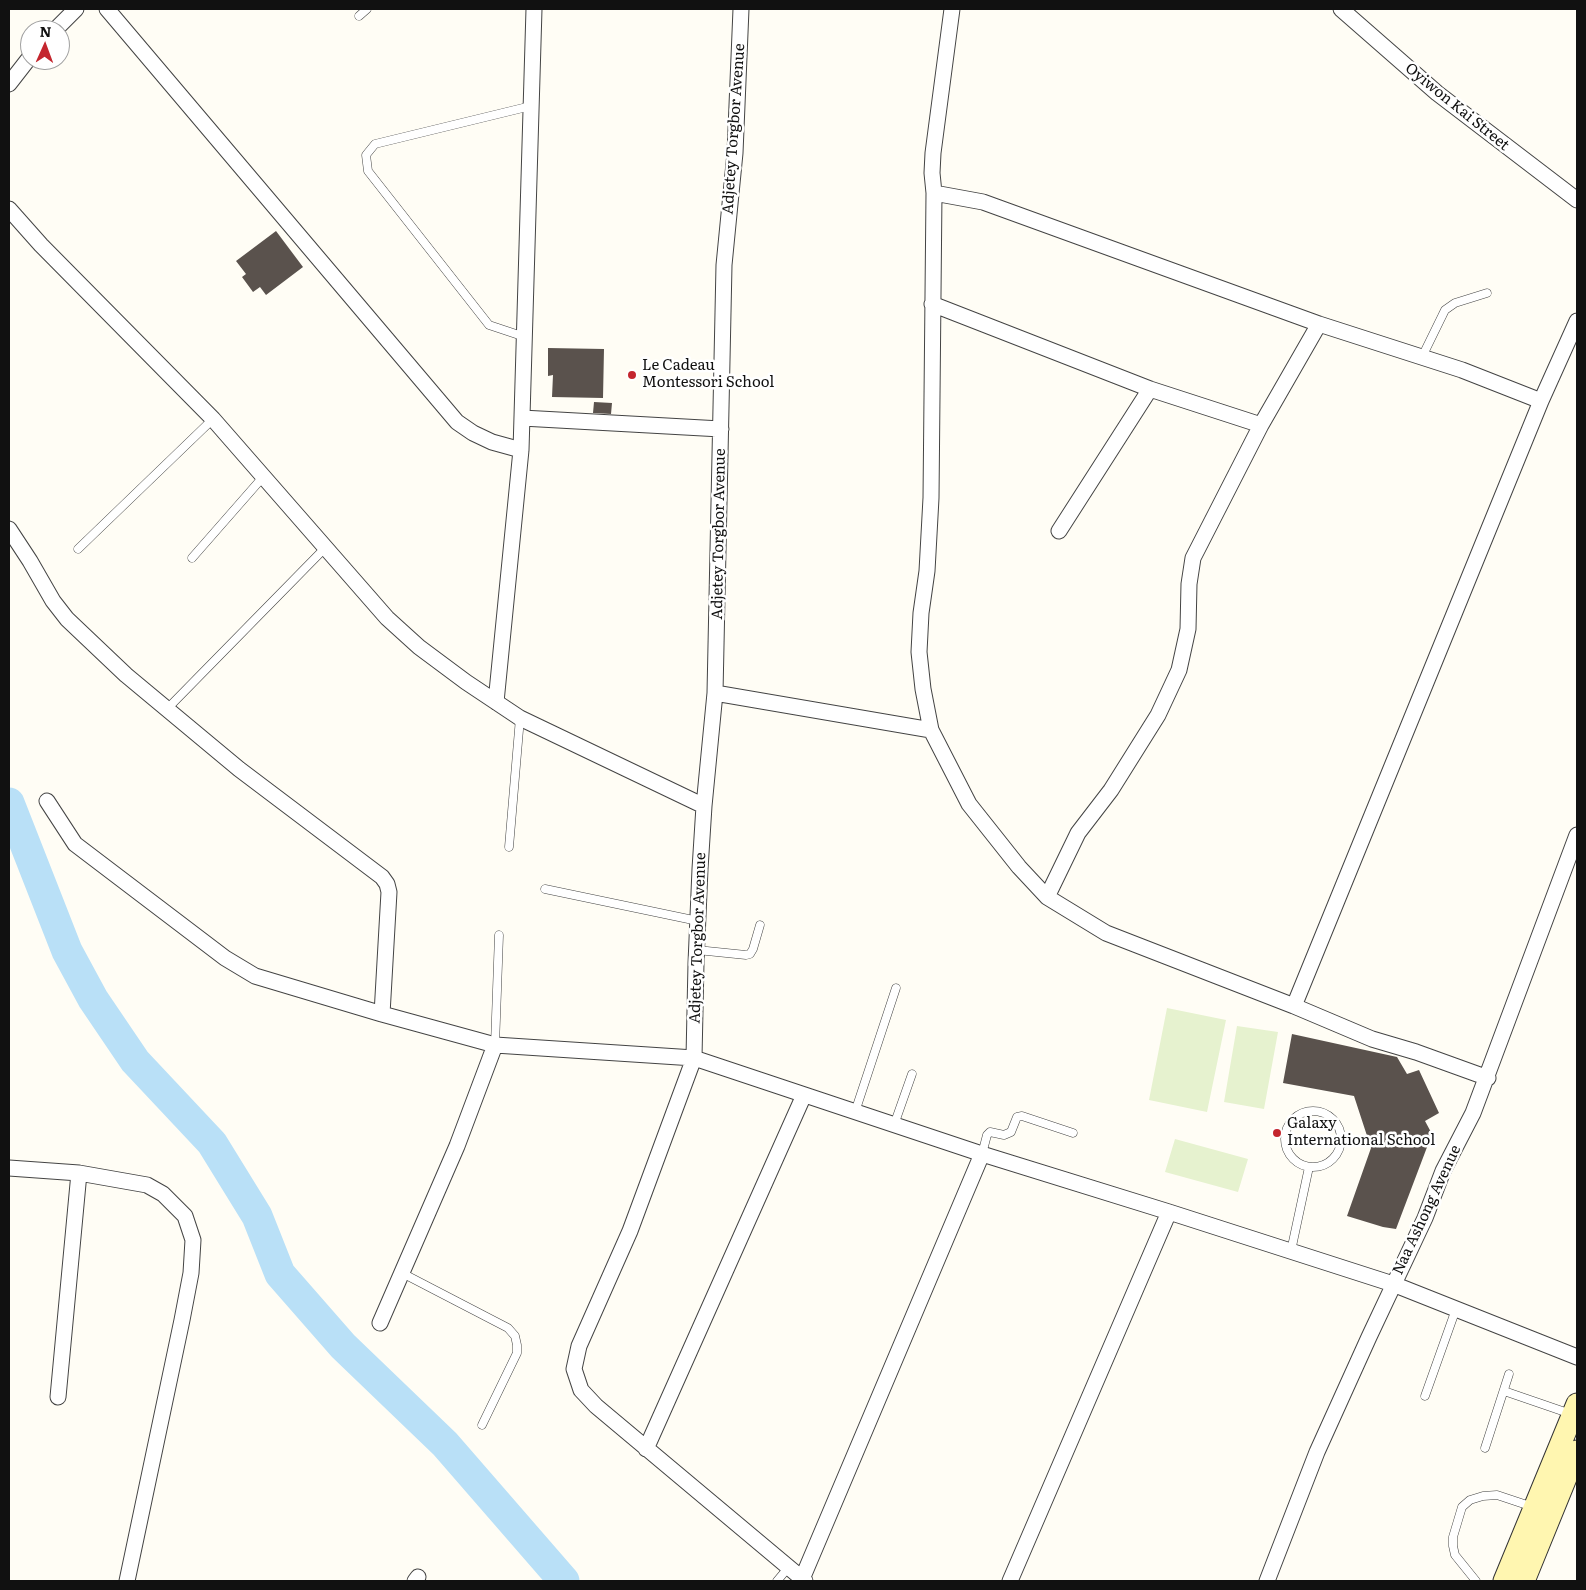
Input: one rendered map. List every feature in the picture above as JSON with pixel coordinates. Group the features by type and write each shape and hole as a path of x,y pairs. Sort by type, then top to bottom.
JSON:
{"main road":[{"path":"1504,1581 1575,1409"},
{"path":"1524,1581 1577,1451"}],"street":[{"path":"65,20 76,9"},
{"path":"107,9 458,422 473,433 492,442 522,450"},
{"path":"496,702 522,450 534,9"},
{"name":"Adjetey Torgbor Avenue","path":"741,9 735,153 724,266 715,693 704,806 694,1058 630,1231 580,1346 574,1369 581,1390 596,1406 803,1580"},
{"path":"952,9 933,153 931,498 927,571 921,613 919,652 923,689 931,730 950,769 969,804 1019,867 1047,897 1106,933 1294,1006 1372,1040 1434,1058 1488,1078"},
{"name":"Oyiwon Kai Street","path":"1341,9 1436,93 1577,200"},
{"path":"9,84 20,70"},
{"path":"934,193 983,202 1319,324 1462,370 1541,401"},
{"path":"9,209 41,245 213,419 387,618 419,647 520,718 704,806"},
{"path":"932,304 1150,389 1261,426"},
{"path":"1294,1006 1541,401 1577,321"},
{"path":"1047,897 1078,832 1111,790 1158,715 1179,670 1188,629 1189,584 1193,558 1261,426 1319,324"},
{"path":"1059,531 1150,389"},
{"path":"522,418 721,429"},
{"path":"9,529 53,601 67,619 126,675 240,769 382,877 387,884 389,892 382,1014"},
{"path":"715,693 931,730"},
{"path":"46,801 75,844 225,958 255,976 495,1045 694,1058 982,1154 1393,1284 1577,1357"},
{"name":"Naa Ashong Avenue","path":"1267,1581 1317,1452 1425,1218 1443,1171 1473,1113 1488,1078 1577,836"},
{"path":"380,1323 457,1146 495,1045"},
{"path":"646,1449 804,1095"},
{"path":"803,1580 982,1154"},
{"path":"9,1168 79,1173 147,1185 163,1194 184,1216 193,1240 191,1273 128,1581"},
{"path":"58,1397 79,1173"},
{"path":"1010,1581 1169,1212"}],"lane":[{"path":"359,16 367,9"},
{"path":"525,337 489,325 368,171 366,155 375,144 531,106"},
{"path":"1422,357 1445,310 1455,303 1487,293"},
{"path":"78,548 213,419"},
{"path":"192,558 263,477"},
{"path":"167,709 325,548"},
{"path":"509,847 520,718"},
{"path":"545,889 698,921"},
{"path":"697,950 750,954 760,925"},
{"path":"495,1045 499,935"},
{"path":"855,1112 896,988"},
{"path":"894,1125 912,1074"},
{"path":"1308,1112 1318,1112 1326,1114 1333,1119 1341,1135 1341,1143 1339,1152 1334,1159 1318,1167 1310,1167 1294,1160 1286,1144 1286,1136 1288,1127 1300,1115 1308,1112"},
{"path":"982,1154 986,1135 990,1132 1004,1135 1011,1132 1017,1117 1022,1116 1073,1133"},
{"path":"1291,1251 1310,1167"},
{"path":"402,1272 508,1328 515,1336 517,1353 482,1425"},
{"path":"1425,1396 1456,1309"},
{"path":"1485,1448 1509,1374"},
{"path":"1504,1391 1575,1409"},
{"path":"1476,1581 1455,1555 1453,1546 1453,1537 1462,1507 1470,1500 1482,1496 1497,1495 1534,1508"},
{"path":"777,1581 788,1568"}],"green space":[{"path":"1167,1008 1226,1020 1207,1112 1149,1100"},
{"path":"1237,1026 1278,1032 1264,1109 1224,1102"},
{"path":"1175,1139 1248,1159 1238,1192 1165,1172"}],"building":[{"path":"276,231 303,267 266,295 260,287 253,292 242,277 246,274 236,261"},
{"path":"548,348 604,349 603,398 552,397 553,375 548,376"},
{"path":"594,402 612,403 611,414 593,413"},
{"path":"1292,1034 1397,1057 1407,1074 1419,1070 1439,1113 1425,1121 1432,1134 1396,1229 1347,1216 1371,1148 1354,1096 1283,1083"}],"waterway":[{"path":"9,803 67,951 93,999 135,1061 212,1143 257,1216 280,1274 343,1346 445,1444 564,1581"}],"place":[{"name":"Le Cadeau Montessori School","path":"632,375"},
{"name":"Galaxy International School","path":"1277,1133"}]}
